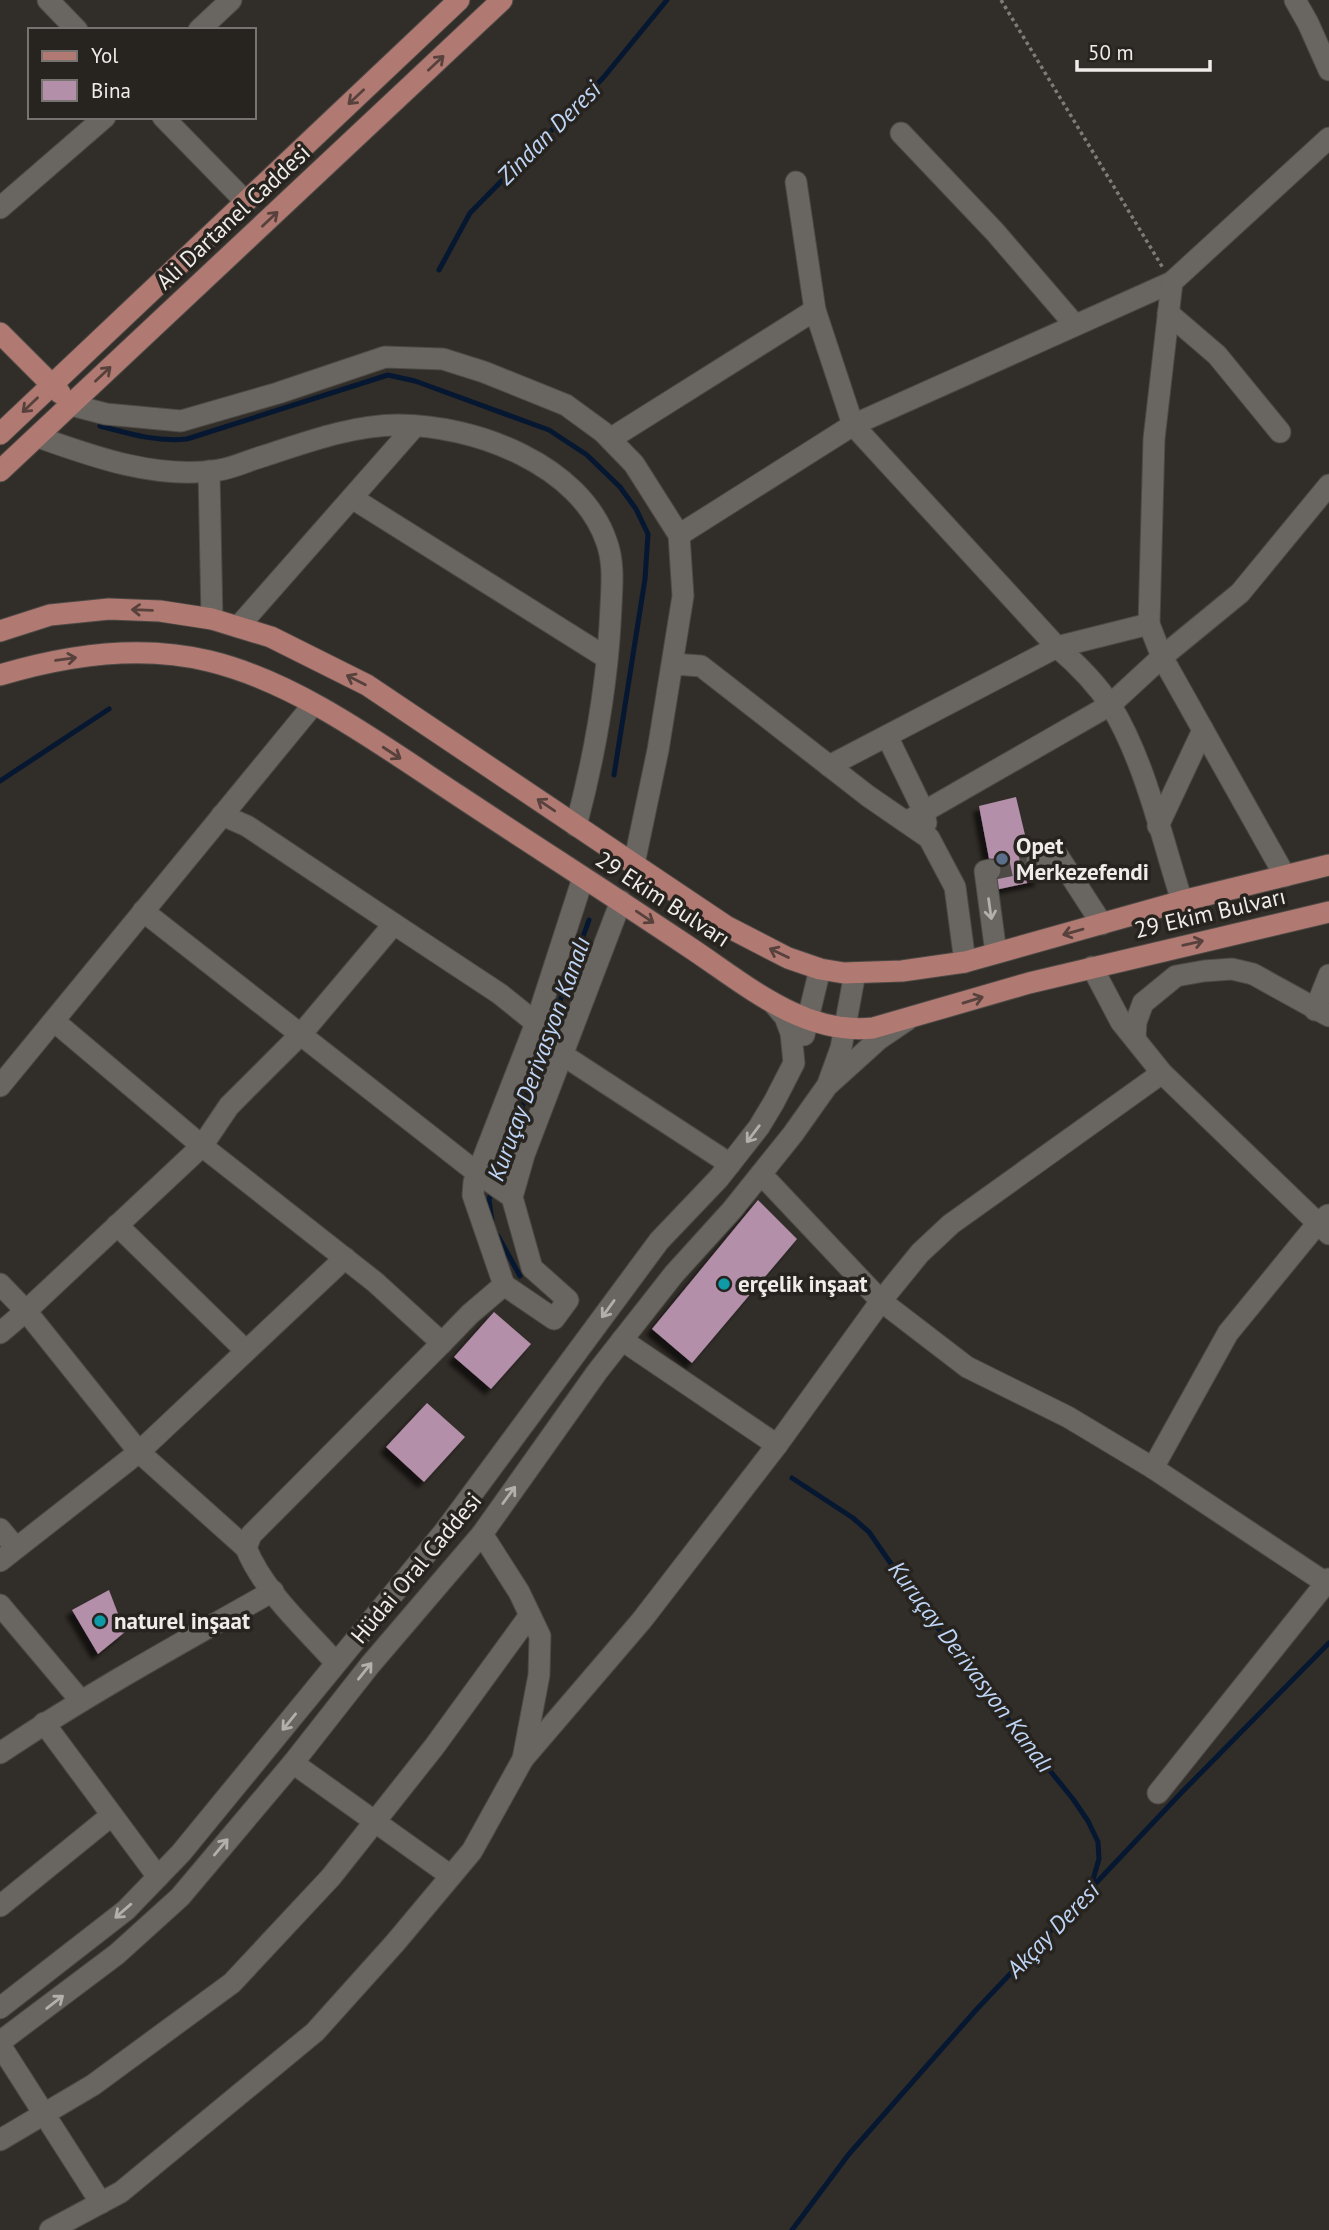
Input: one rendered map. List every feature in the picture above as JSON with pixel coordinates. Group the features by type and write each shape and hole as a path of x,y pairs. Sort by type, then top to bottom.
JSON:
{"main road":[{"name":"Ali Dartanel Caddesi","path":"2,428 459,0"},
{"name":"Ali Dartanel Caddesi","path":"0,471 502,0"},
{"path":"0,333 71,405"},
{"path":"2,428 31,443"},
{"name":"29 Ekim Bulvarı","path":"0,631 50,615 109,609 160,611 238,626 271,637 367,685 726,926 788,958 820,969 855,973 902,971 965,962 1182,901 1329,865"},
{"name":"29 Ekim Bulvarı","path":"0,675 42,662 89,656 165,654 209,661 276,685 352,727 773,1003 808,1020 845,1029 873,1028 1029,983 1329,912"}],"street":[{"path":"48,0 75,28"},
{"path":"202,28 231,0"},
{"path":"1295,0 1329,69"},
{"path":"0,208 103,119"},
{"path":"165,119 245,201"},
{"path":"901,133 995,232 1075,325"},
{"path":"679,535 853,425 1172,282 1329,138"},
{"path":"796,182 814,310 853,425 1057,647 1092,681 1110,705 1132,745 1182,901"},
{"path":"1172,282 1154,439 1149,624 1161,657 1285,876"},
{"path":"610,439 814,310"},
{"path":"1168,313 1217,355 1280,432"},
{"path":"71,405 106,414 181,421 385,358 443,359 484,372 566,405 610,439 634,464 679,535 683,596 673,664 634,864"},
{"path":"31,443 146,468 195,472 221,470 345,432 397,425 415,426 471,435 528,456 563,480 587,505 607,542 612,573 610,632 592,768 576,825"},
{"path":"238,626 415,426"},
{"path":"209,471 212,620"},
{"path":"915,817 1110,705 1161,657 1240,593 1329,485"},
{"path":"352,498 607,658"},
{"path":"830,766 1057,647 1149,624"},
{"path":"673,664 701,667 830,766 915,817"},
{"path":"0,1086 313,705"},
{"path":"1158,825 1203,730"},
{"path":"887,736 915,817 955,887 965,962"},
{"path":"222,815 247,826 500,994 536,1023"},
{"path":"1037,860 1058,856 1102,924"},
{"path":"990,870 985,872 996,953"},
{"path":"143,911 480,1175 508,1195 532,1268 568,1300 554,1319 504,1285 473,1195 480,1175 536,1023 583,878"},
{"path":"508,1195 621,901"},
{"path":"0,1333 202,1146 229,1106 302,1033 394,924"},
{"path":"1092,967 1121,1022 1163,1073 1325,1224 1228,1333 1153,1468"},
{"name":"Hüdai Oral Caddesi","path":"0,2008 126,1910 181,1853 460,1511 659,1241 730,1164 759,1127 791,1070 808,1020 820,969"},
{"path":"1135,1039 1136,1022 1143,1003 1176,976 1232,969 1252,974 1322,1013 1329,975"},
{"path":"827,1086 839,1058 855,973"},
{"path":"773,1003 785,1017 791,1033 791,1070"},
{"path":"827,1086 879,1039 908,1019"},
{"path":"54,1021 202,1146 345,1258 442,1343"},
{"path":"563,1055 730,1164"},
{"path":"50,2230 121,2192 315,2032 472,1851 523,1759 642,1620 777,1445 881,1301 920,1253 951,1224 1163,1073"},
{"name":"Hüdai Oral Caddesi","path":"0,2043 117,1954 180,1897 481,1534 622,1340 674,1274 761,1174 827,1086"},
{"path":"761,1174 881,1301 967,1367 1068,1416 1328,1581 1158,1793"},
{"path":"117,1225 245,1350"},
{"path":"0,1529 8,1555 139,1452 345,1258"},
{"path":"0,1284 26,1311 139,1452 246,1548 251,1562 273,1591 336,1663"},
{"path":"246,1548 251,1535 470,1314 504,1285"},
{"path":"622,1340 777,1445"},
{"path":"481,1534 519,1592 540,1636 539,1675 523,1759"},
{"path":"0,1753 81,1701 273,1591"},
{"path":"0,1605 81,1701"},
{"path":"0,2140 93,2085 232,1983 331,1877 434,1747 530,1615"},
{"path":"44,1723 158,1877"},
{"path":"293,1763 451,1876"},
{"path":"0,1906 112,1815"},
{"path":"0,2043 101,2203"}],"path":[{"path":"1001,0 1172,282"}],"building":[{"path":"1016,797 1026,839 1032,838 1041,880 995,890 979,806"},
{"name":"erçelik inşaat","path":"758,1200 797,1239 692,1363 652,1329"},
{"path":"494,1312 531,1344 491,1389 454,1357"},
{"path":"427,1403 465,1437 424,1482 386,1447"},
{"name":"naturel inşaat","path":"109,1590 125,1632 98,1654 72,1610"}],"waterway":[{"name":"Zindan Deresi","path":"439,270 470,213 603,78 667,0"},
{"name":"Kuruçay Derivasyon Kanalı","path":"100,426 154,438 187,439 388,375 415,381 549,430 587,455 620,487 636,509 648,534 645,579 614,775"},
{"name":"Zindan Deresi","path":"0,781 109,709"},
{"name":"Kuruçay Derivasyon Kanalı","path":"496,1180 589,920"},
{"name":"Kuruçay Derivasyon Kanalı","path":"492,1189 489,1200 492,1221"},
{"name":"Kuruçay Derivasyon Kanalı","path":"498,1236 520,1276"},
{"name":"Kuruçay Derivasyon Kanalı","path":"792,1478 853,1518 869,1532 987,1693 1073,1799 1098,1842 1099,1859 1092,1883"},
{"name":"Akçay Deresi","path":"792,2230 849,2154 976,2010 1183,1791 1329,1643"}],"tunnel":[{"path":"990,870 1037,860"}],"place":[{"name":"Opet Merkezefendi","path":"1002,859"},
{"name":"erçelik inşaat","path":"724,1284"},
{"name":"naturel inşaat","path":"100,1621"}]}
